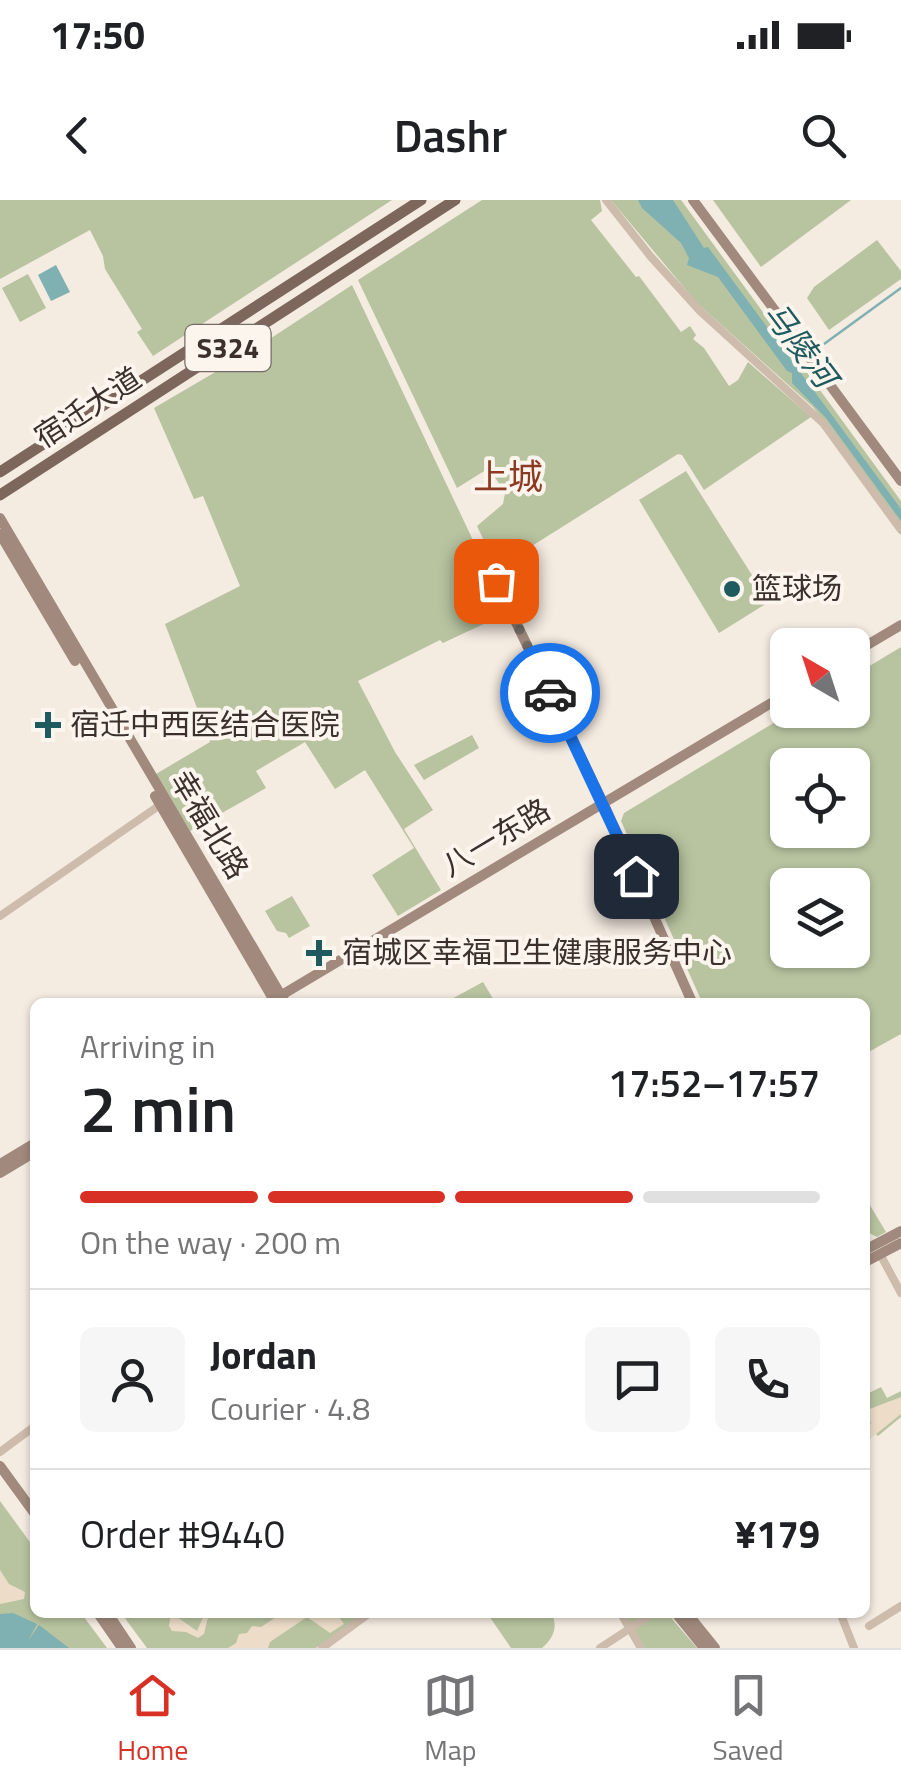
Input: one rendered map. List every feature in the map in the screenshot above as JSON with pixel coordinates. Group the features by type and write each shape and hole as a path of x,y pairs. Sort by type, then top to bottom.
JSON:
{"main road":[{"name":"宿迁大道","path":"0,472 421,200"},
{"name":"宿迁大道","path":"0,494 455,200"},
{"path":"694,200 901,481"},
{"name":"幸福北路","path":"0,518 277,998"},
{"name":"幸福北路","path":"0,534 277,998"},
{"path":"496,581 690,998"},
{"path":"870,647 901,629"},
{"name":"八一东路","path":"284,998 770,708"},
{"path":"0,1164 30,1146"},
{"path":"0,1174 30,1155"},
{"path":"872,1250 901,1231"},
{"path":"872,1250 901,1243"},
{"path":"0,1466 30,1507"},
{"path":"0,1478 30,1519"},
{"path":"101,1618 122,1648"},
{"path":"110,1618 132,1648"},
{"path":"680,1618 704,1648"},
{"path":"691,1618 715,1648"}],"street":[{"path":"606,200 650,257 700,311 823,423 901,530"},
{"path":"0,916 160,805"},
{"path":"872,1250 901,1292"},
{"path":"0,1452 30,1430"},
{"path":"869,1626 901,1606"},
{"path":"322,1648 363,1618"},
{"path":"623,1618 641,1648"},
{"path":"600,1648 647,1618"},
{"path":"842,1618 854,1648"}],"green space":[{"path":"0,200 392,200 153,356 137,332 142,329 105,269 90,230 0,279"},
{"path":"482,200 600,200 602,211 591,220 681,332 690,326 696,335 693,339 704,348 729,386 738,380 748,362 811,417 704,490 678,454 497,568 477,526 503,504 505,493 489,468 457,488 358,280"},
{"path":"611,200 681,200 901,501 901,526 813,407 697,303"},
{"path":"713,200 851,200 761,267"},
{"path":"877,240 901,271 901,279 829,330 807,298 814,287"},
{"path":"28,274 46,308 20,322 2,288"},
{"path":"352,285 489,574 485,577 503,615 443,643 440,640 358,681 395,752 433,810 404,829 441,890 398,916 372,875 414,848 365,770 335,789 305,742 256,771 266,788 190,831 156,774 210,742 165,624 240,586 203,496 194,499 154,408"},
{"path":"686,471 769,602 719,633 639,500"},
{"path":"901,647 901,1034 870,1051 870,998 700,998 621,821 624,813 770,725 870,728 870,666"},
{"path":"472,735 479,748 424,780 414,765"},
{"path":"292,896 310,926 289,938 277,931 265,911"},
{"path":"483,982 493,998 453,998"},
{"path":"870,1205 886,1232 877,1237 870,1234"},
{"path":"881,1387 887,1398 901,1391 901,1417 878,1436 875,1433 870,1437 870,1392"},
{"path":"0,1501 30,1542 30,1618 85,1618 107,1648 0,1648"},
{"path":"125,1618 358,1618 316,1648 147,1648"},
{"path":"490,1618 553,1618 554,1632 542,1648 511,1648"},
{"path":"625,1618 671,1618 697,1648 645,1648"}],"shaded area":[{"path":"901,1397 901,1414 870,1439 870,1409"},
{"path":"0,1570 9,1584 25,1592 24,1599 0,1604"},
{"path":"170,1618 178,1618 197,1631 203,1618 208,1618 204,1634 198,1638 172,1631"},
{"path":"275,1618 306,1618 270,1642 268,1648 228,1648 236,1643 239,1634 247,1633 252,1626 261,1627"},
{"path":"308,1618 340,1618 344,1624 330,1633"}],"water":[{"path":"638,200 673,200 704,248 708,247 901,509 901,521 826,418 792,383 792,373 718,277 687,265 689,258 681,243"},
{"path":"56,265 70,292 51,301 38,275"},
{"path":"13,1613 37,1624 28,1641 39,1625 69,1648 0,1648 0,1614"}],"waterway":[{"name":"马陵河","path":"824,344 901,288"}],"way so far":[{"path":"496,581 550,693"}],"place":[{"name":"篮球场","path":"732,589"},
{"name":"宿迁中西医结合医院","path":"48,725"},
{"name":"宿城区幸福卫生健康服务中心","path":"319,953"}],"district":[{"name":"上城","path":"508,477"}],"route":[{"path":"550,693 636,876"}]}
